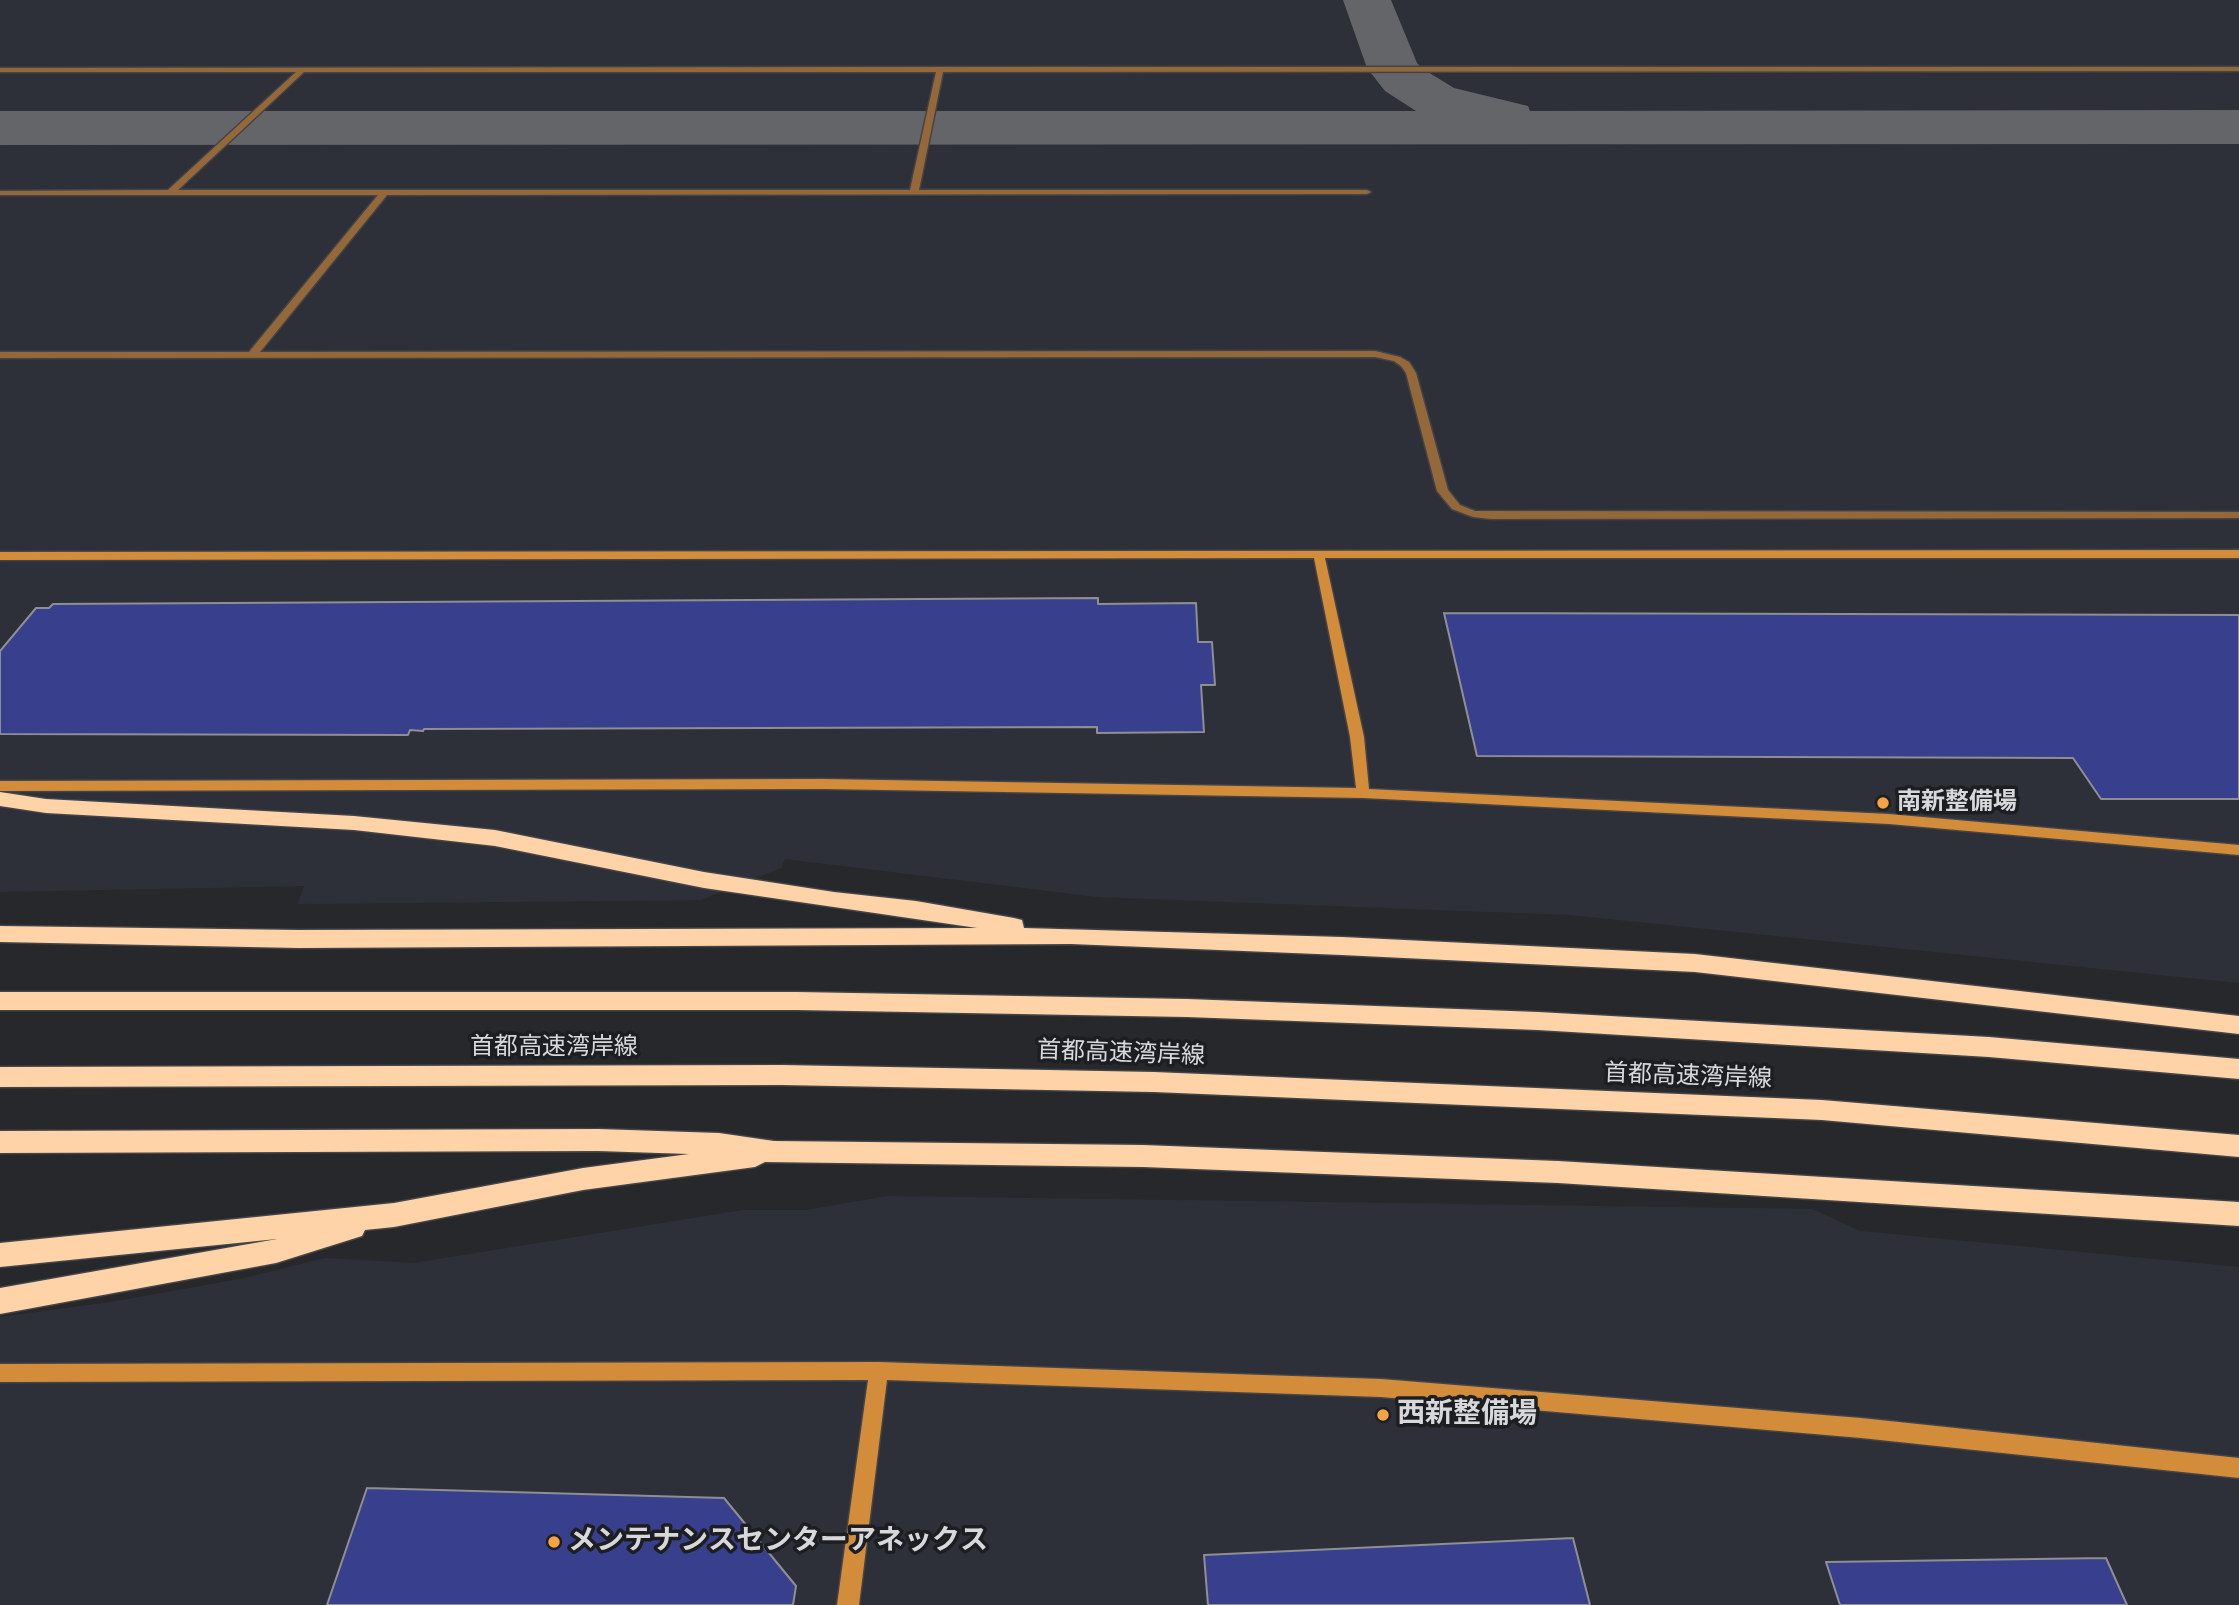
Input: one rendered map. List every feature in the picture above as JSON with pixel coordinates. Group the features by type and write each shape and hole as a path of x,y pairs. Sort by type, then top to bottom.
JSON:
{"highway":[{"path":"0,799 46,806 354,822 483,837 704,880 834,900 916,909 1071,936"},
{"path":"0,934 299,939 1071,936 1696,963 2239,1025"},
{"name":"首都高速湾岸線","path":"0,1001 797,1001 1187,1008 1538,1021 1989,1047 2239,1069"},
{"name":"首都高速湾岸線","path":"0,1077 782,1075 1154,1082 1822,1110 2239,1146"},
{"path":"0,1142 598,1140 719,1144 775,1153 1143,1156 1558,1172 2239,1214"},
{"path":"0,1255 394,1215 583,1179 775,1153"},
{"path":"0,1301 276,1251 394,1215"}],"street":[{"path":"0,556 2239,554"},
{"path":"1320,556 1357,737 1363,793"},
{"path":"0,786 823,785 1363,793 1889,819 2239,850"},
{"path":"848,1605 879,1371"},
{"path":"0,1373 879,1371 1381,1388 1861,1428 2239,1468"}],"lane":[{"path":"914,192 940,69"},
{"path":"0,70 2239,69"},
{"path":"170,193 302,70"},
{"path":"0,193 1367,192"},
{"path":"251,355 384,193"},
{"path":"0,355 1375,354 1397,359 1411,373 1443,491 1456,507 1473,514 2239,515"}],"shaded area":[{"path":"0,0 2239,0 2239,983 1570,915 1098,897 785,859 781,868 701,900 298,904 304,886 0,892"},
{"path":"888,1196 1812,1209 1860,1231 2239,1267 2239,1605 0,1605 0,1317 111,1302 245,1278 325,1258 414,1263 743,1210 806,1210"}],"building":[{"path":"1098,598 1098,604 1196,603 1198,642 1212,642 1215,685 1201,685 1204,732 1097,733 1097,727 424,729 410,730 408,735 0,734 0,651 36,608 49,608 53,604"},
{"path":"1444,613 2239,615 2239,799 2101,799 2073,758 1477,756"},
{"name":"メンテナンスセンターアネックス","path":"367,1488 724,1498 796,1586 793,1605 327,1605"},
{"path":"1573,1538 1590,1605 1208,1605 1204,1555"},
{"path":"2106,1558 2127,1605 1840,1605 1826,1562"}],"taxiway":[{"path":"1367,0 1393,68 1404,80 1435,99 1508,118"},
{"path":"0,128 2239,127"}],"place":[{"name":"南新整備場","path":"1883,803"},
{"name":"西新整備場","path":"1383,1415"},
{"name":"メンテナンスセンターアネックス","path":"554,1542"}]}
